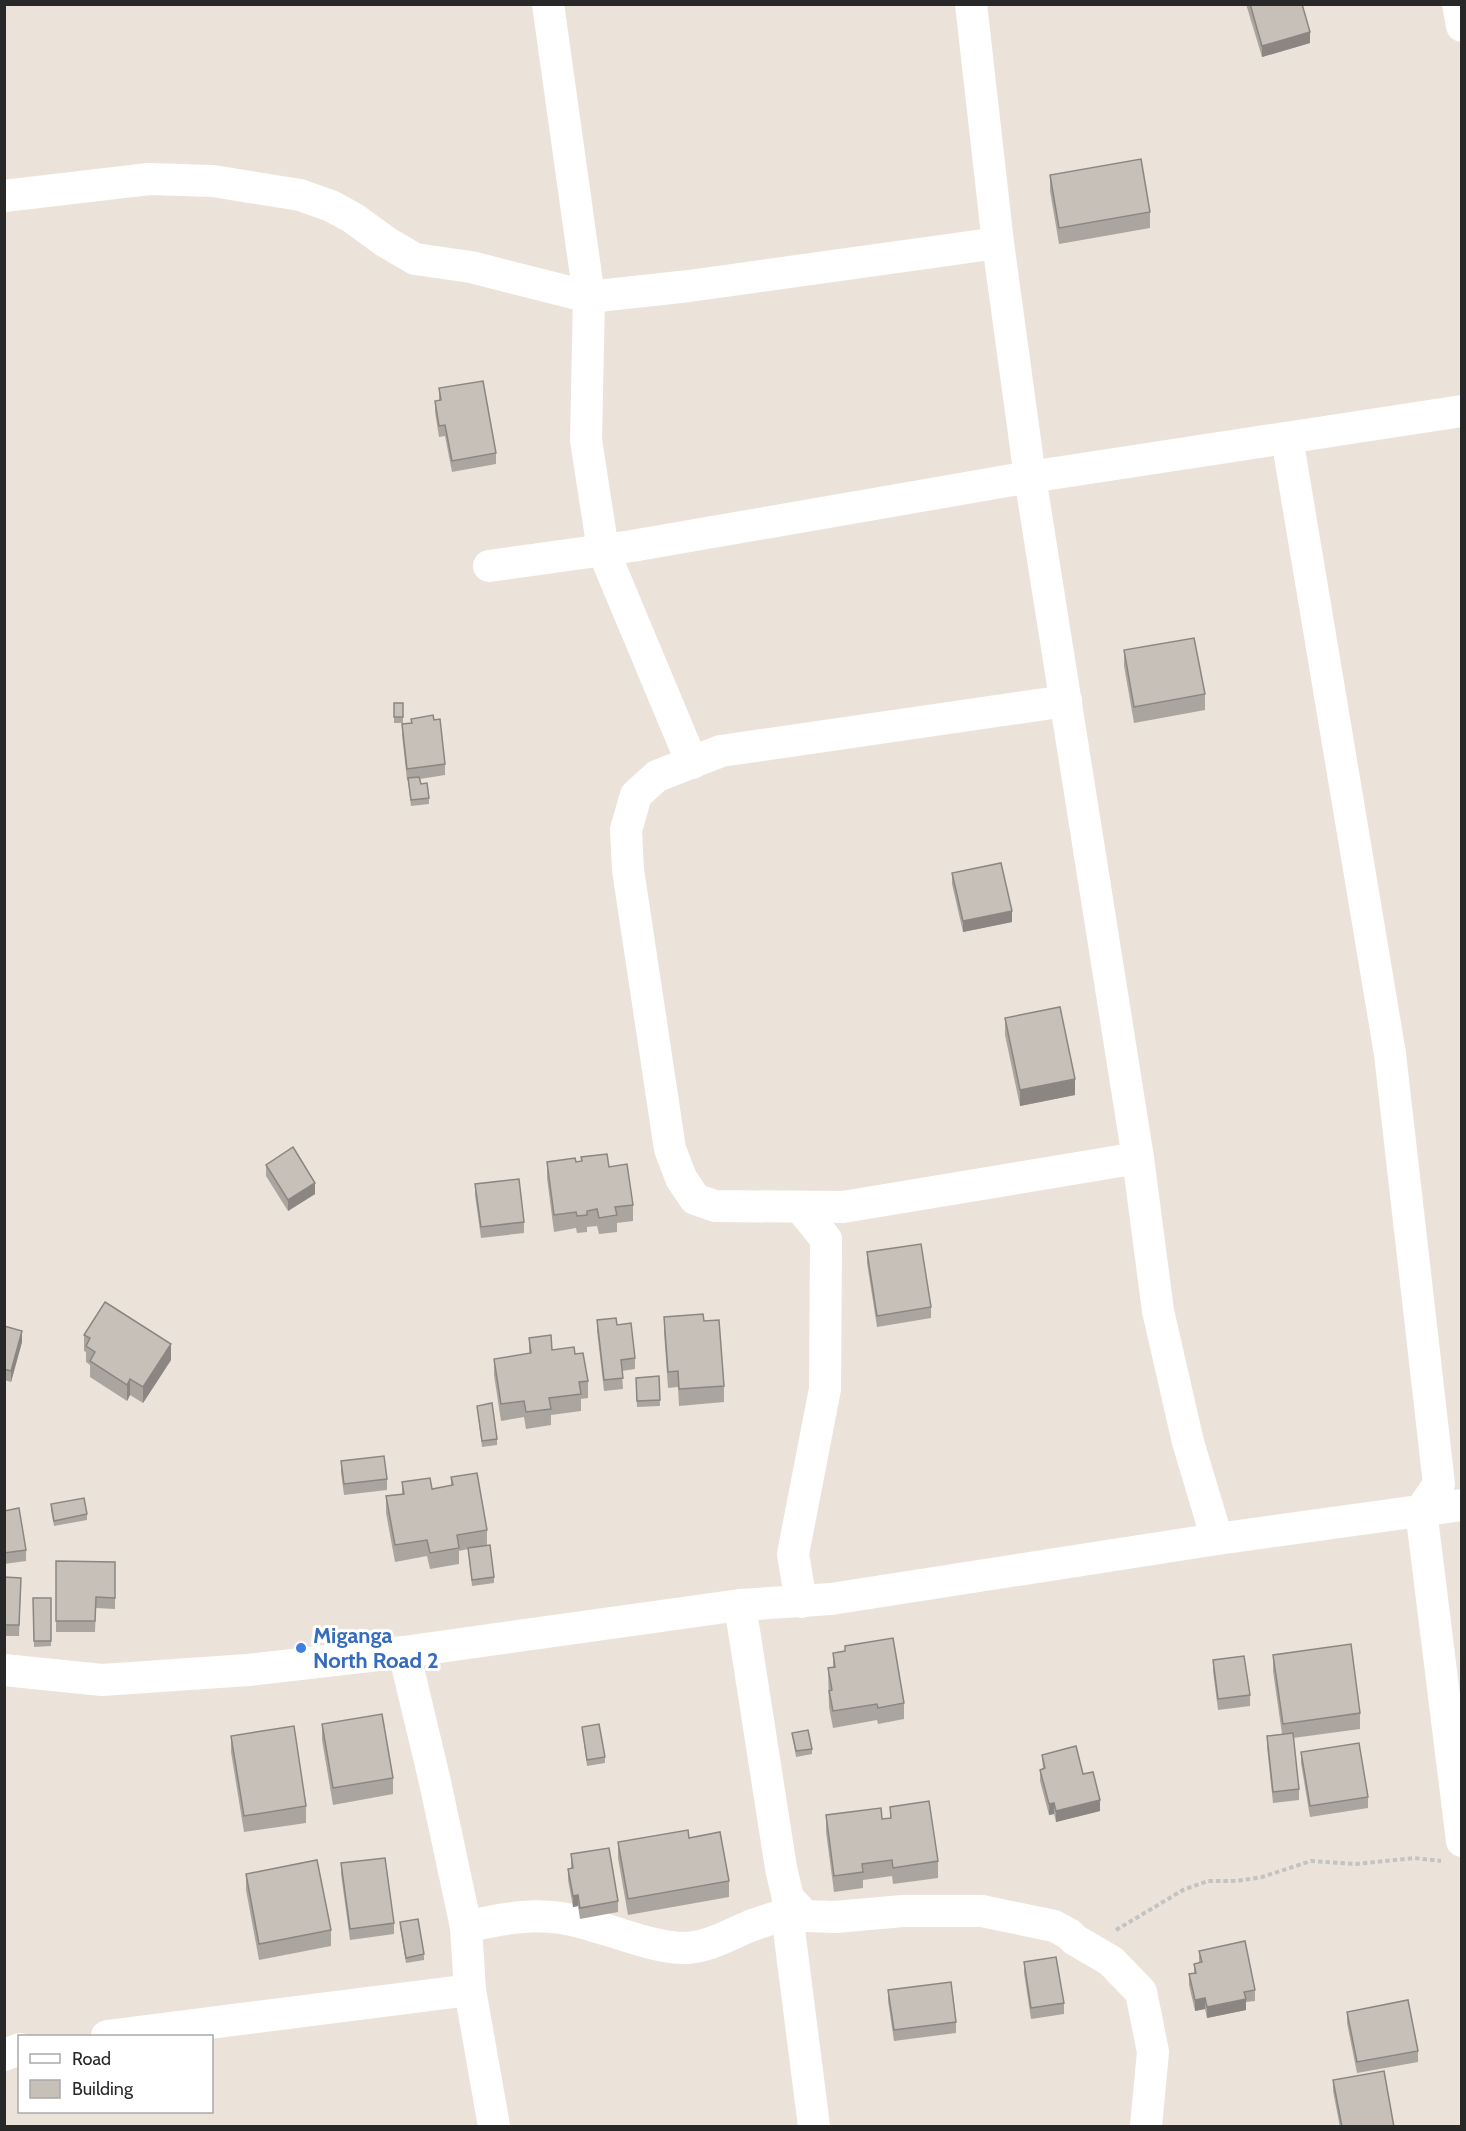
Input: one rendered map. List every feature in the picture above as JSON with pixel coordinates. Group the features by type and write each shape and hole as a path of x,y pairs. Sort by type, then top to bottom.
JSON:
{"street":[{"path":"548,4 589,297 586,440 603,550 692,763"},
{"path":"971,4 998,243 1030,477 1138,1158 1158,1311 1188,1443 1217,1539"},
{"path":"1458,4 1461,26"},
{"path":"4,196 149,179 213,181 300,195 331,206 353,218 386,242 415,259 471,267 589,297 689,286 998,243"},
{"path":"489,566 603,550 1030,477 1461,411"},
{"path":"1287,438 1390,1054 1439,1484 1421,1510 1457,1852"},
{"path":"1066,701 721,751 657,776 636,795 626,830 627,870 670,1149 681,1178 695,1199 715,1206 843,1208 1138,1158"},
{"path":"800,1207 826,1239 825,1389 793,1554 801,1602"},
{"path":"4,1670 102,1680 248,1670 404,1652 740,1605 831,1599 1217,1539 1461,1505"},
{"path":"740,1605 788,1906 814,2127"},
{"path":"404,1652 466,1927 471,1990 494,2127"},
{"path":"466,1927 521,1916 542,1917 581,1922 681,1948 720,1941 788,1906"},
{"path":"788,1906 805,1916 835,1917 903,1911 982,1911 1054,1926 1069,1934 1075,1940 1111,1961 1141,1992 1153,2052 1146,2127"},
{"path":"122,2035 471,1990"}],"path":[{"path":"1075,1940 1095,1938 1117,1930 1175,1895 1208,1881 1237,1881 1262,1877 1311,1861 1356,1864 1457,1852"}],"building":[{"path":"1250,4 1302,4 1310,32 1262,46"},
{"path":"1141,159 1150,212 1059,228 1050,175"},
{"path":"483,381 496,453 452,461 445,425 439,426 435,401 441,400 439,388"},
{"path":"1194,638 1205,694 1134,707 1124,650"},
{"path":"394,703 403,703 403,717 394,717"},
{"path":"433,715 434,720 440,719 445,764 407,769 402,724 412,723 411,719"},
{"path":"419,777 421,784 427,783 429,798 411,800 408,778"},
{"path":"1001,863 1012,911 963,921 952,873"},
{"path":"1060,1007 1075,1079 1020,1090 1005,1018"},
{"path":"293,1147 315,1183 288,1200 266,1165"},
{"path":"607,1154 609,1167 627,1164 633,1205 615,1207 617,1215 599,1218 597,1209 587,1211 587,1215 577,1216 576,1212 554,1215 547,1162 575,1158 576,1162 582,1161 581,1157"},
{"path":"519,1179 524,1222 481,1227 475,1184"},
{"path":"921,1244 931,1307 877,1316 867,1252"},
{"path":"105,1302 171,1344 143,1387 130,1379 127,1385 90,1361 95,1352 86,1346 90,1338 84,1335"},
{"path":"703,1314 704,1321 719,1320 724,1386 679,1389 678,1371 668,1372 664,1317"},
{"path":"616,1318 617,1325 631,1323 635,1358 621,1360 623,1378 604,1380 597,1320"},
{"path":"4,1326 22,1331 11,1371 4,1369"},
{"path":"551,1335 552,1350 574,1347 575,1354 583,1353 588,1381 579,1382 581,1394 549,1398 551,1409 526,1412 524,1401 501,1404 494,1359 531,1353 529,1338"},
{"path":"659,1376 660,1400 637,1401 636,1378"},
{"path":"492,1403 497,1439 482,1441 477,1406"},
{"path":"384,1456 387,1479 344,1484 341,1461"},
{"path":"477,1473 487,1530 457,1535 459,1548 430,1553 427,1540 395,1545 386,1496 404,1494 402,1482 430,1478 432,1489 453,1485 451,1477"},
{"path":"84,1498 87,1514 54,1521 51,1504"},
{"path":"19,1508 26,1550 4,1553 4,1511"},
{"path":"490,1545 494,1577 472,1580 468,1548"},
{"path":"56,1561 115,1562 115,1598 96,1597 95,1621 56,1621"},
{"path":"4,1577 21,1578 19,1625 4,1625"},
{"path":"33,1598 51,1598 51,1641 34,1641"},
{"path":"893,1638 904,1703 878,1708 877,1704 833,1711 828,1668 835,1667 833,1653 845,1651 845,1646"},
{"path":"1351,1644 1360,1713 1283,1724 1273,1655"},
{"path":"1244,1656 1250,1695 1218,1699 1213,1660"},
{"path":"382,1714 393,1778 333,1788 322,1724"},
{"path":"599,1724 605,1757 587,1760 582,1727"},
{"path":"294,1726 306,1806 244,1816 231,1736"},
{"path":"808,1730 812,1749 796,1751 792,1733"},
{"path":"1293,1733 1299,1789 1273,1792 1267,1736"},
{"path":"1359,1743 1368,1797 1310,1806 1301,1752"},
{"path":"1076,1746 1083,1774 1093,1772 1100,1800 1056,1811 1054,1803 1049,1804 1040,1770 1045,1768 1042,1755"},
{"path":"929,1801 938,1861 893,1868 892,1860 862,1864 863,1872 834,1876 826,1815 881,1808 882,1819 891,1818 890,1807"},
{"path":"688,1830 689,1838 720,1832 729,1881 628,1899 618,1842"},
{"path":"609,1848 618,1901 580,1908 578,1895 573,1896 568,1869 573,1868 571,1854"},
{"path":"385,1858 394,1923 350,1929 341,1863"},
{"path":"317,1860 331,1930 259,1944 246,1874"},
{"path":"418,1919 424,1954 406,1958 400,1922"},
{"path":"1245,1941 1255,1990 1244,1992 1246,1999 1207,2007 1205,1998 1195,2000 1189,1974 1196,1973 1194,1964 1202,1962 1199,1951"},
{"path":"1056,1957 1064,2003 1031,2008 1024,1962"},
{"path":"951,1982 956,2022 894,2030 888,1990"},
{"path":"1408,2000 1418,2051 1357,2062 1347,2012"},
{"path":"1384,2071 1394,2127 1342,2127 1333,2080"}],"place":[{"name":"Miganga North Road 2","path":"301,1648"}]}
